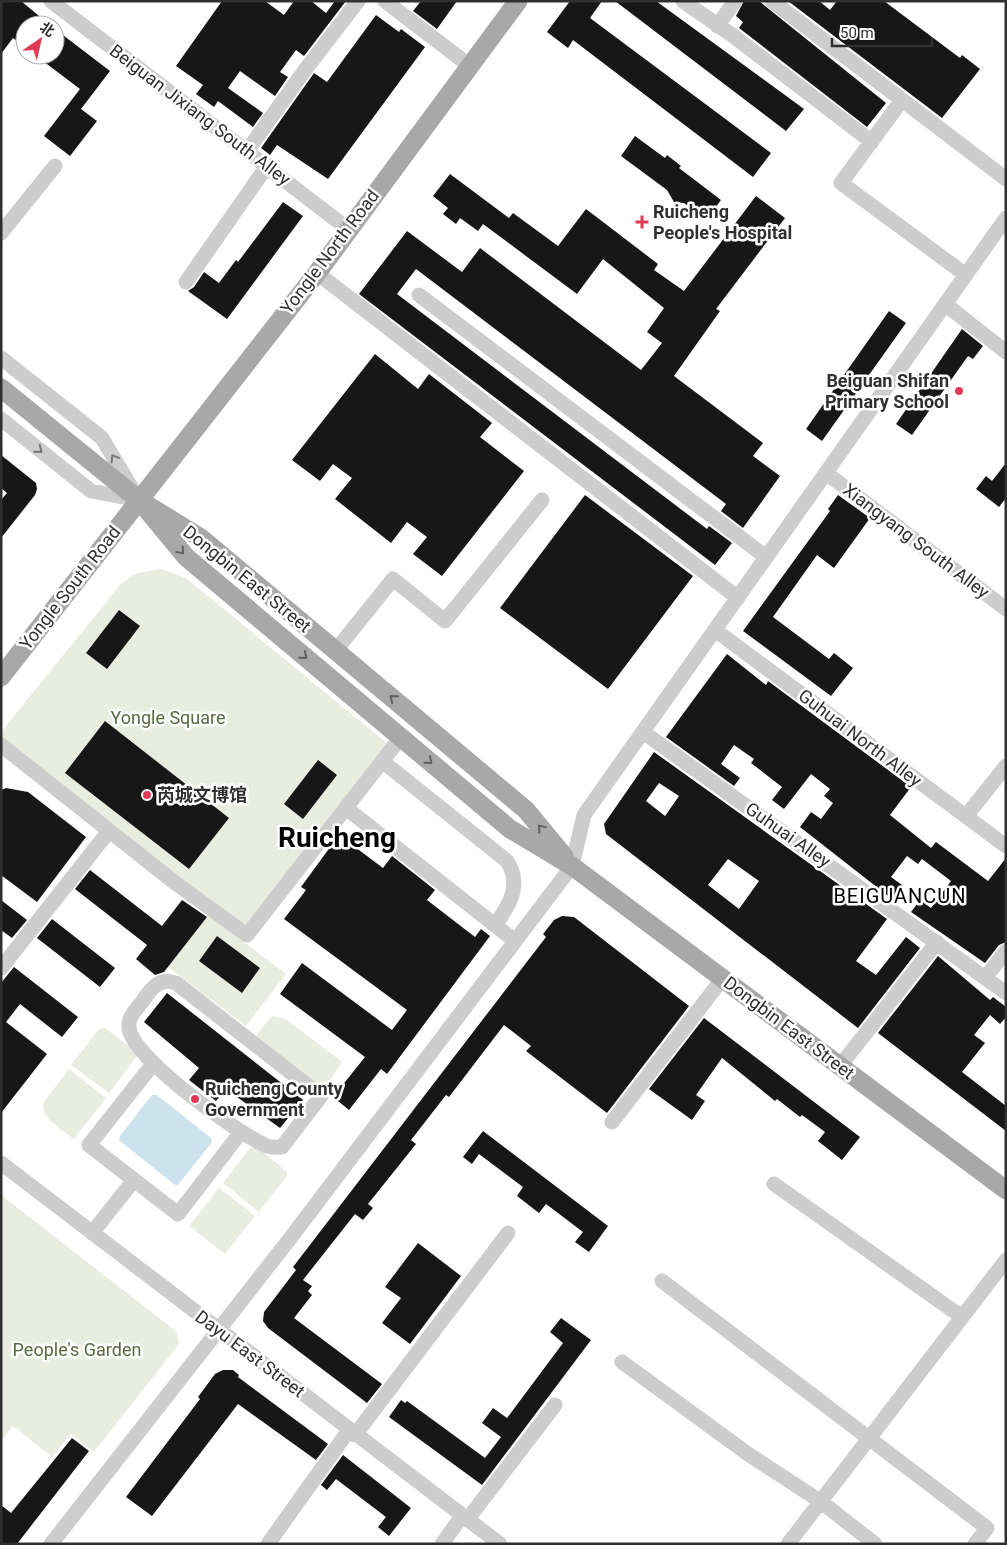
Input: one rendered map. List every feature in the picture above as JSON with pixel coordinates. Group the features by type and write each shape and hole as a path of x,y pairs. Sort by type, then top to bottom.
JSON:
{"main road":[{"name":"Yongle North Road","path":"139,500 317,273 518,1"},
{"path":"1,388 139,500"},
{"name":"Dongbin East Street","path":"139,500 201,538 526,810 572,866"},
{"name":"Dongbin East Street","path":"139,500 186,557 510,829 572,866 1006,1190"},
{"name":"Yongle South Road","path":"1,677 139,500"}],"street":[{"name":"Beiguan Jixiang South Alley","path":"51,1 348,229"},
{"path":"247,151 305,70 358,1"},
{"path":"385,1 470,66"},
{"path":"683,1 732,35 872,142"},
{"path":"717,26 735,1"},
{"path":"772,1 1006,179"},
{"path":"902,100 841,183 966,275"},
{"path":"1,233 55,166"},
{"path":"186,282 267,166"},
{"path":"51,1544 218,1330 572,866 578,833 584,815 1006,218"},
{"path":"317,273 738,598"},
{"path":"419,295 766,558"},
{"path":"945,304 1006,352"},
{"path":"1,358 102,438 139,500"},
{"path":"1,419 91,491 139,500"},
{"name":"Xiangyang South Alley","path":"826,473 1006,609"},
{"path":"336,650 393,579 445,620 542,500"},
{"name":"Guhuai North Alley","path":"715,630 1006,846"},
{"name":"Guhuai Alley","path":"643,732 938,942 1006,993"},
{"path":"1,745 174,882 247,935 401,737"},
{"path":"382,761 507,861 513,873 515,887 504,912 495,924"},
{"path":"966,816 1006,766"},
{"path":"346,808 516,941"},
{"path":"1,968 109,831"},
{"path":"840,1066 938,942"},
{"path":"985,978 1006,951"},
{"path":"612,1122 723,978"},
{"path":"176,983 321,1096 282,1147 268,1147 241,1132 153,1064 134,1043 129,1026 130,1016 155,985 176,983"},
{"path":"153,1064 89,1145 178,1214 241,1132"},
{"name":"Dayu East Street","path":"1,1163 500,1544"},
{"path":"92,1233 134,1180"},
{"path":"774,1184 962,1317"},
{"path":"268,1544 352,1432 508,1233"},
{"path":"788,1544 1006,1260"},
{"path":"662,1281 987,1528 976,1544"},
{"path":"622,1362 748,1454 820,1501 875,1544"},
{"path":"442,1544 555,1405"}],"green space":[{"name":"Yongle Square","path":"161,569 186,578 388,744 246,929 1,740 1,732 120,585 134,574"},
{"path":"208,915 286,974 246,1026 168,967","holes":["217,936 260,968 242,993 199,961"]},
{"path":"272,1016 286,1019 342,1062 325,1087 320,1087 257,1038 257,1034"},
{"path":"105,1028 135,1051 137,1056 109,1093 71,1065 99,1029"},
{"path":"69,1069 106,1098 74,1139 48,1119 43,1108 44,1102"},
{"path":"257,1147 287,1172 287,1176 259,1212 223,1183 250,1148"},
{"path":"219,1188 255,1216 225,1254 189,1226"},
{"name":"People's Garden","path":"1,1195 177,1332 179,1344 94,1452 71,1434 52,1457 13,1426 1,1441"}],"water":[{"path":"152,1095 157,1095 211,1138 212,1142 178,1185 175,1185 119,1140 120,1136"}],"building":[{"path":"1,1 21,1 38,15 15,15 15,40 13,38 1,54"},
{"path":"222,1 265,1 284,15 294,1 311,1 326,13 335,1 346,1 304,56 296,50 280,72 288,77 275,96 240,71 228,88 263,113 253,127 218,101 214,107 196,94 203,85 176,66"},
{"path":"421,1 457,1 437,29 413,11"},
{"path":"570,1 602,1 590,18 771,153 753,177 573,40 568,48 547,32"},
{"path":"615,1 656,1 804,109 786,131"},
{"path":"744,1 759,1 886,103 867,127 739,28 743,22 736,16"},
{"path":"788,1 819,1 830,10 837,1 884,1 960,58 962,55 980,69 942,118"},
{"path":"376,15 399,32 401,29 425,47 328,179 277,145 270,155 261,148 314,73 327,82"},
{"path":"65,37 110,71 81,109 97,121 70,156 44,136 80,89 48,65 65,65"},
{"path":"635,136 665,158 667,155 681,166 679,168 721,200 707,219 684,203 674,202 667,190 621,156"},
{"path":"450,174 509,218 513,213 558,246 586,209 658,264 654,270 684,291 756,196 785,218 716,309 720,311 674,376 763,443 753,456 780,476 743,528 721,511 726,504 416,269 397,294 707,529 709,526 732,543 715,565 359,294 407,231 462,272 480,248 641,370 662,343 647,332 664,308 603,259 577,294 483,224 478,231 460,218 456,224 443,214 448,208 433,196"},
{"path":"283,202 303,216 227,319 188,291 194,287 204,272 219,283 236,260 238,262"},
{"path":"889,311 906,323 822,441 806,429"},
{"path":"962,329 983,346 973,359 968,356 912,435 896,424"},
{"path":"375,354 418,389 429,374 492,423 480,437 524,471 442,576 413,554 427,537 407,522 391,543 335,499 352,478 333,464 320,481 292,460"},
{"path":"1,455 36,483 37,489 35,495 1,538 1,500 7,493 1,488"},
{"path":"1006,463 1006,498 999,507 976,489 986,476 992,481"},
{"path":"585,495 693,576 608,689 500,608"},
{"path":"838,495 870,518 834,568 817,555 773,617 829,659 834,653 853,668 831,696 743,631 830,511 828,509"},
{"path":"119,610 140,626 107,669 86,653"},
{"path":"727,654 766,685 768,681 911,787 890,815 931,848 936,842 988,881 1006,858 1006,942 999,945 985,963 911,912 920,900 931,908 951,881 922,859 918,864 907,856 891,877 902,885 892,899 800,827 811,812 821,819 833,803 824,796 830,789 811,774 784,809 772,800 782,787 751,763 754,759 734,745 721,764 740,778 734,786 666,737"},
{"name":"芮城文博馆","path":"105,721 229,818 189,869 65,773"},
{"path":"654,752 887,919 856,961 876,975 906,937 920,948 858,1028 606,834 604,824","holes":["659,783 679,796 665,816 646,801","728,859 759,881 739,909 708,885"]},
{"path":"318,760 337,775 303,819 284,804"},
{"path":"6,788 28,792 86,837 37,902 1,875 1,790"},
{"path":"339,835 383,868 392,856 435,890 427,900 475,937 481,929 490,936 387,1074 381,1069 349,1110 333,1097 365,1057 280,994 302,963 392,1030 407,1010 284,919 306,890 301,887"},
{"path":"90,870 162,926 182,900 207,917 164,972 155,975 136,959 147,945 75,889"},
{"path":"1,900 27,920 12,938 1,930"},
{"path":"562,916 574,917 689,1006 607,1113 526,1051 531,1046 504,1025 449,1097 446,1095 411,1140 416,1144 368,1204 373,1208 363,1220 355,1214 303,1280 312,1286 308,1291 312,1295 294,1318 382,1384 367,1403 268,1328 263,1321 264,1312 296,1270 293,1267 546,937 543,934 554,920"},
{"path":"52,919 115,968 100,987 37,938"},
{"path":"217,936 260,968 242,993 199,961"},
{"path":"938,956 990,1000 993,997 1006,1007 1006,1017 1000,1024 990,1015 974,1035 985,1043 962,1072 1006,1106 1006,1131 878,1033"},
{"path":"14,967 78,1017 62,1037 20,1004 6,1022 47,1054 1,1113 1,983"},
{"path":"167,993 303,1100 280,1128 226,1089 216,1101 189,1080 199,1068 144,1022"},
{"path":"704,1018 860,1137 842,1160 818,1141 825,1132 802,1115 800,1117 777,1099 775,1101 722,1058 696,1095 705,1101 692,1120 649,1089"},
{"path":"483,1131 608,1226 589,1252 575,1242 583,1232 546,1204 539,1213 517,1196 523,1187 479,1154 472,1164 463,1157"},
{"path":"418,1243 461,1276 410,1344 382,1323 401,1298 385,1287"},
{"path":"561,1318 591,1340 482,1485 389,1417 401,1400 405,1403 407,1401 485,1458 501,1437 482,1423 493,1408 507,1418 563,1343 550,1332"},
{"path":"223,1370 233,1370 239,1375 238,1377 328,1444 316,1460 238,1404 152,1516 126,1497 200,1399 198,1397 215,1374"},
{"path":"72,1438 89,1451 17,1544 1,1544 1,1505 11,1513"},
{"path":"343,1455 411,1508 389,1536 378,1527 386,1517 336,1479 327,1490 321,1485"}],"place":[{"name":"Ruicheng People's Hospital","path":"642,222"},
{"name":"Beiguan Shifan Primary School","path":"959,391"},
{"name":"芮城文博馆","path":"147,795"},
{"name":"Ruicheng County Government","path":"195,1099"}],"district":[{"name":"Ruicheng","path":"337,837"},
{"name":"BEIGUANCUN","path":"900,896"}]}
